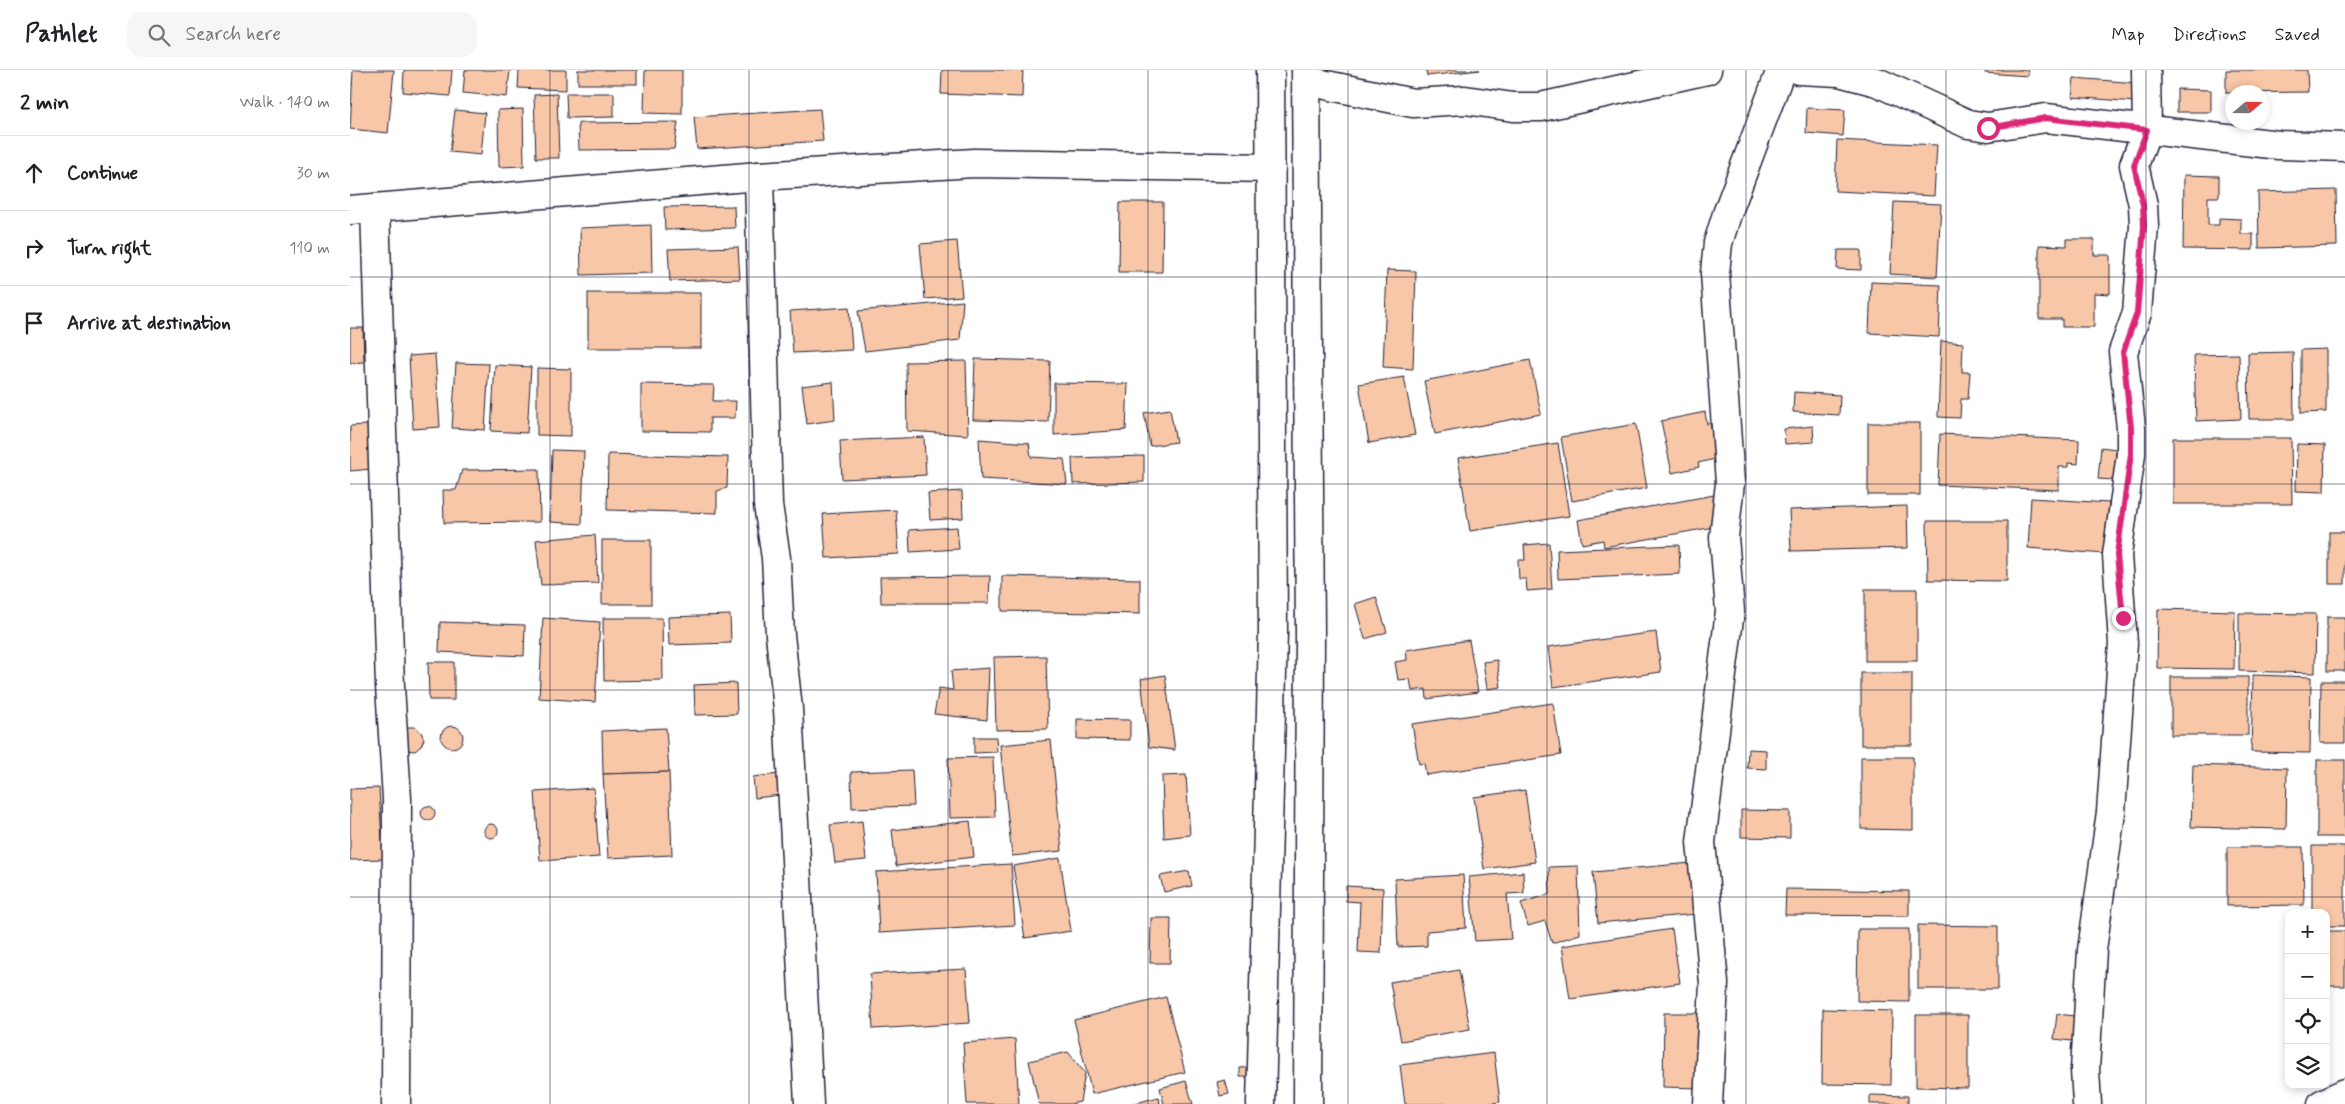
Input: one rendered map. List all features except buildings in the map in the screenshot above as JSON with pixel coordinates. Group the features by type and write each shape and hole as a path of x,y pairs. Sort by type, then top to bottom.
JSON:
{"street":[{"path":"1261,1104 1272,632 1270,70"},
{"path":"1308,1104 1310,604 1306,76 1413,103 1465,100 1513,107 1541,107 1707,70"},
{"path":"1708,1104 1714,983 1701,842 1730,611 1724,537 1729,475 1715,274 1718,243 1727,214 1780,70"},
{"path":"1799,70 1839,72 1877,82 1968,124 1988,128 2046,118 2279,145 2345,148"},
{"path":"2087,1104 2086,1070 2092,950 2111,812 2122,643 2117,555 2131,454 2131,428 2123,352 2137,313 2144,226 2143,205 2134,165 2147,130 2146,70"},
{"path":"396,1104 397,799 362,209 759,176 974,163 1271,168"},
{"path":"759,176 768,505 776,558 780,635 788,709 809,1104"},
{"path":"2322,1104 2345,1093"}],"route":[{"path":"1988,128 2046,118 2147,130 2134,165 2143,205 2144,226 2137,313 2123,352 2131,428 2131,454 2117,555 2123,618"}]}
